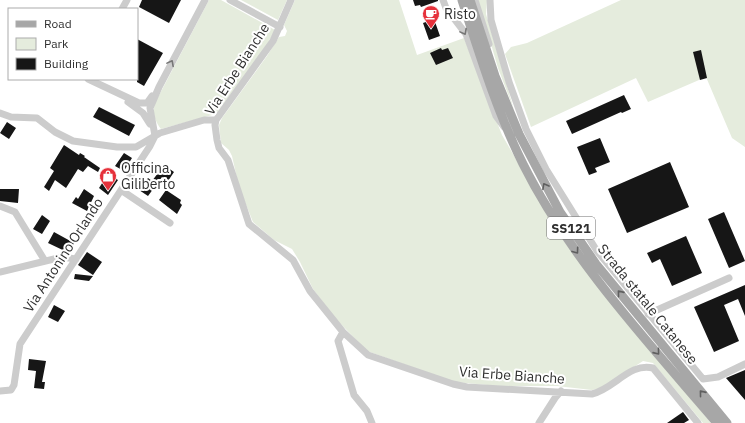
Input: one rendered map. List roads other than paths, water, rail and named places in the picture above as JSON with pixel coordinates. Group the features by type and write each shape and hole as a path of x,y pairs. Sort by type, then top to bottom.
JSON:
{"main road":[{"name":"Strada statale Catanese","path":"462,0 510,136 537,191 570,242 594,275 717,423"},
{"name":"Strada statale Catanese","path":"470,0 490,61 519,134 560,212 596,264 727,423"}],"street":[{"path":"155,136 150,108 205,0"},
{"path":"230,0 280,28"},
{"name":"Via Erbe Bianche","path":"291,0 280,28 266,52 216,120 215,126 217,140 219,148 228,160 250,224 293,260 310,290 343,332 368,355 453,384 487,389 561,391 592,394 603,392 630,373 647,366 653,368 698,423"},
{"path":"443,0 446,8 466,34 496,116 510,136"},
{"path":"476,0 489,42 490,61"},
{"path":"490,0 491,20 509,82 526,129 546,169 597,251 702,379 718,377 745,364"},
{"path":"90,80 121,96 144,104 150,100 160,86"},
{"path":"121,96 143,113 152,125"},
{"path":"0,113 11,117 36,118 55,132 74,141 94,145 136,147 155,136 204,120 216,120"},
{"name":"Via Antonino Orlando","path":"0,391 11,390 14,385 20,344 155,136"},
{"path":"121,190 170,223"},
{"path":"0,206 15,212 44,261"},
{"path":"0,272 62,257 76,259"},
{"path":"648,314 728,278"},
{"path":"343,332 338,341 354,395 367,411 372,423"},
{"path":"539,423 561,391"}],"place":[{"name":"Risto","path":"431,29"},
{"name":"Officina Giliberto","path":"108,191"}]}
